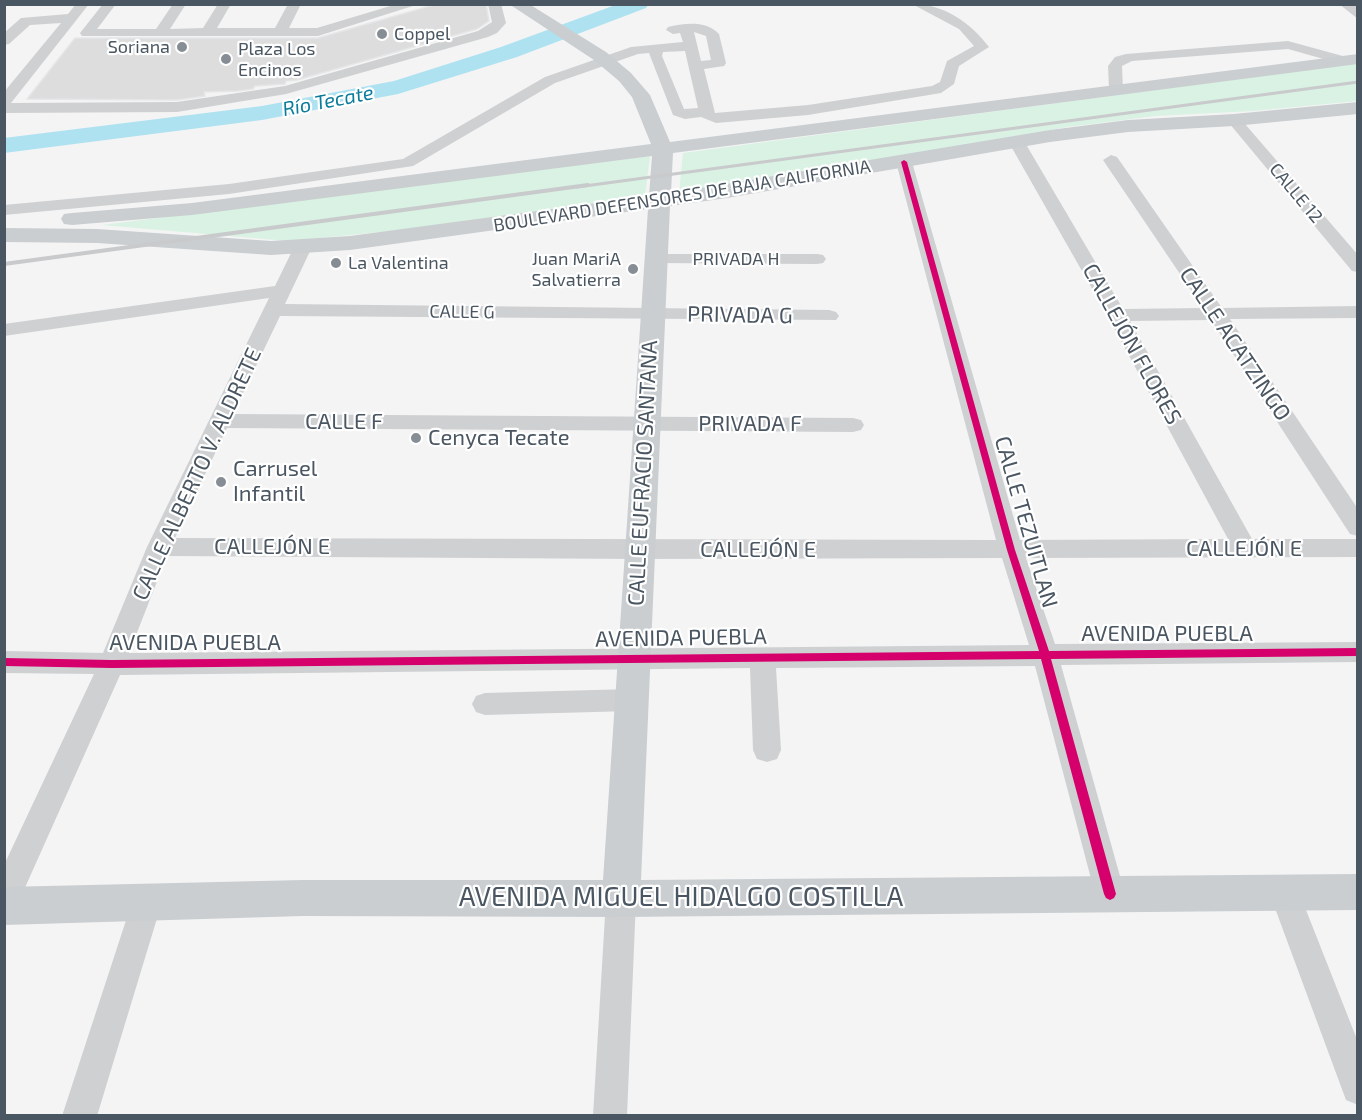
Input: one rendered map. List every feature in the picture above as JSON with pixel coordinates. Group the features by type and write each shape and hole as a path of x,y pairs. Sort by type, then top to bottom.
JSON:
{"main road":[{"name":"CALLE EUFRACIO SANTANA","path":"517,4 595,53 625,77 641,95 663,149 662,202 652,314 621,899"},
{"path":"4,224 192,209 1351,60"},
{"name":"BOULEVARD DEFENSORES DE BAJA CALIFORNIA","path":"4,235 97,236 242,247 303,247 415,235 662,202 1016,141 1128,126 1234,120 1358,108"},
{"name":"AVENIDA MIGUEL HIDALGO COSTILLA","path":"4,906 303,898 621,899 1358,892"}],"street":[{"path":"4,102 83,4"},
{"path":"60,33 81,23 97,4"},
{"path":"110,4 87,33 318,32 413,4"},
{"path":"160,33 180,4"},
{"path":"207,33 225,4"},
{"path":"285,32 295,4"},
{"path":"285,32 306,4"},
{"path":"372,4 384,13"},
{"path":"4,108 177,107 286,90 483,34 492,30 499,23 494,4"},
{"path":"686,28 708,116 716,118 808,110 943,87 947,84 952,64 982,47 964,26 918,4"},
{"path":"1345,4 1358,15"},
{"path":"43,54 9,51 26,21 72,18"},
{"path":"4,210 229,189 407,163 595,53 657,34 686,28 703,29 712,34 719,60 717,64 696,66"},
{"path":"1116,89 1115,66 1120,60 1131,57 1288,45 1351,60"},
{"path":"595,53 691,46"},
{"path":"657,48 655,56 678,112 685,114 706,112"},
{"name":"CALLE 12","path":"1234,120 1358,267"},
{"name":"CALLEJÓN FLORES","path":"1016,141 1117,315 1245,549"},
{"name":"CALLE ACATZINGO","path":"1111,160 1216,313 1358,528"},
{"name":"CALLE TEZUITLAN","path":"904,162 1011,550 1045,654 1110,894"},
{"name":"CALLE ALBERTO V. ALDRETE","path":"4,900 111,664 159,547 221,422 303,247"},
{"name":"PRIVADA H","path":"656,260 817,260"},
{"name":"CALLE G","path":"4,330 277,301 652,314"},
{"path":"1117,315 1358,312"},
{"name":"PRIVADA G","path":"652,314 829,316"},
{"name":"CALLE F","path":"221,422 647,424"},
{"name":"PRIVADA F","path":"647,424 853,425"},
{"name":"CALLEJÓN E","path":"159,547 639,550 1358,548"},
{"name":"AVENIDA PUEBLA","path":"4,662 111,664 1358,652"},
{"path":"762,657 767,750"},
{"path":"485,704 631,700"},
{"path":"1284,892 1358,1088"},
{"name":"CALLE EUFRACIO SANTANA","path":"610,1116 621,899"},
{"path":"79,1116 147,902"}],"green space":[{"path":"1357,63 1357,101 1253,111 1155,116 1068,127 679,194 683,153"},
{"path":"650,156 645,196 421,228 288,241 102,225"}],"building":[{"name":"Plaza Los Encinos","path":"437,4 486,4 489,21 477,29 297,80 286,81 285,84 255,86 253,89 237,91 204,92 205,96 177,100 27,99 75,38 318,38"}],"waterway":[{"name":"Río Tecate","path":"4,146 262,113 398,87 509,52 639,4"}],"railway":[{"path":"577,187 1358,82"},
{"path":"4,264 588,185"}],"cycle path":[{"path":"904,162 1011,550 1045,654 1110,894"},
{"path":"4,662 112,664 1358,652"}],"place":[{"name":"Coppel","path":"382,34"},
{"name":"Soriana","path":"182,47"},
{"name":"Plaza Los Encinos","path":"226,59"},
{"name":"La Valentina","path":"336,263"},
{"name":"Juan MariA Salvatierra","path":"633,269"},
{"name":"Cenyca Tecate","path":"416,438"},
{"name":"Carrusel Infantil","path":"221,482"}]}
